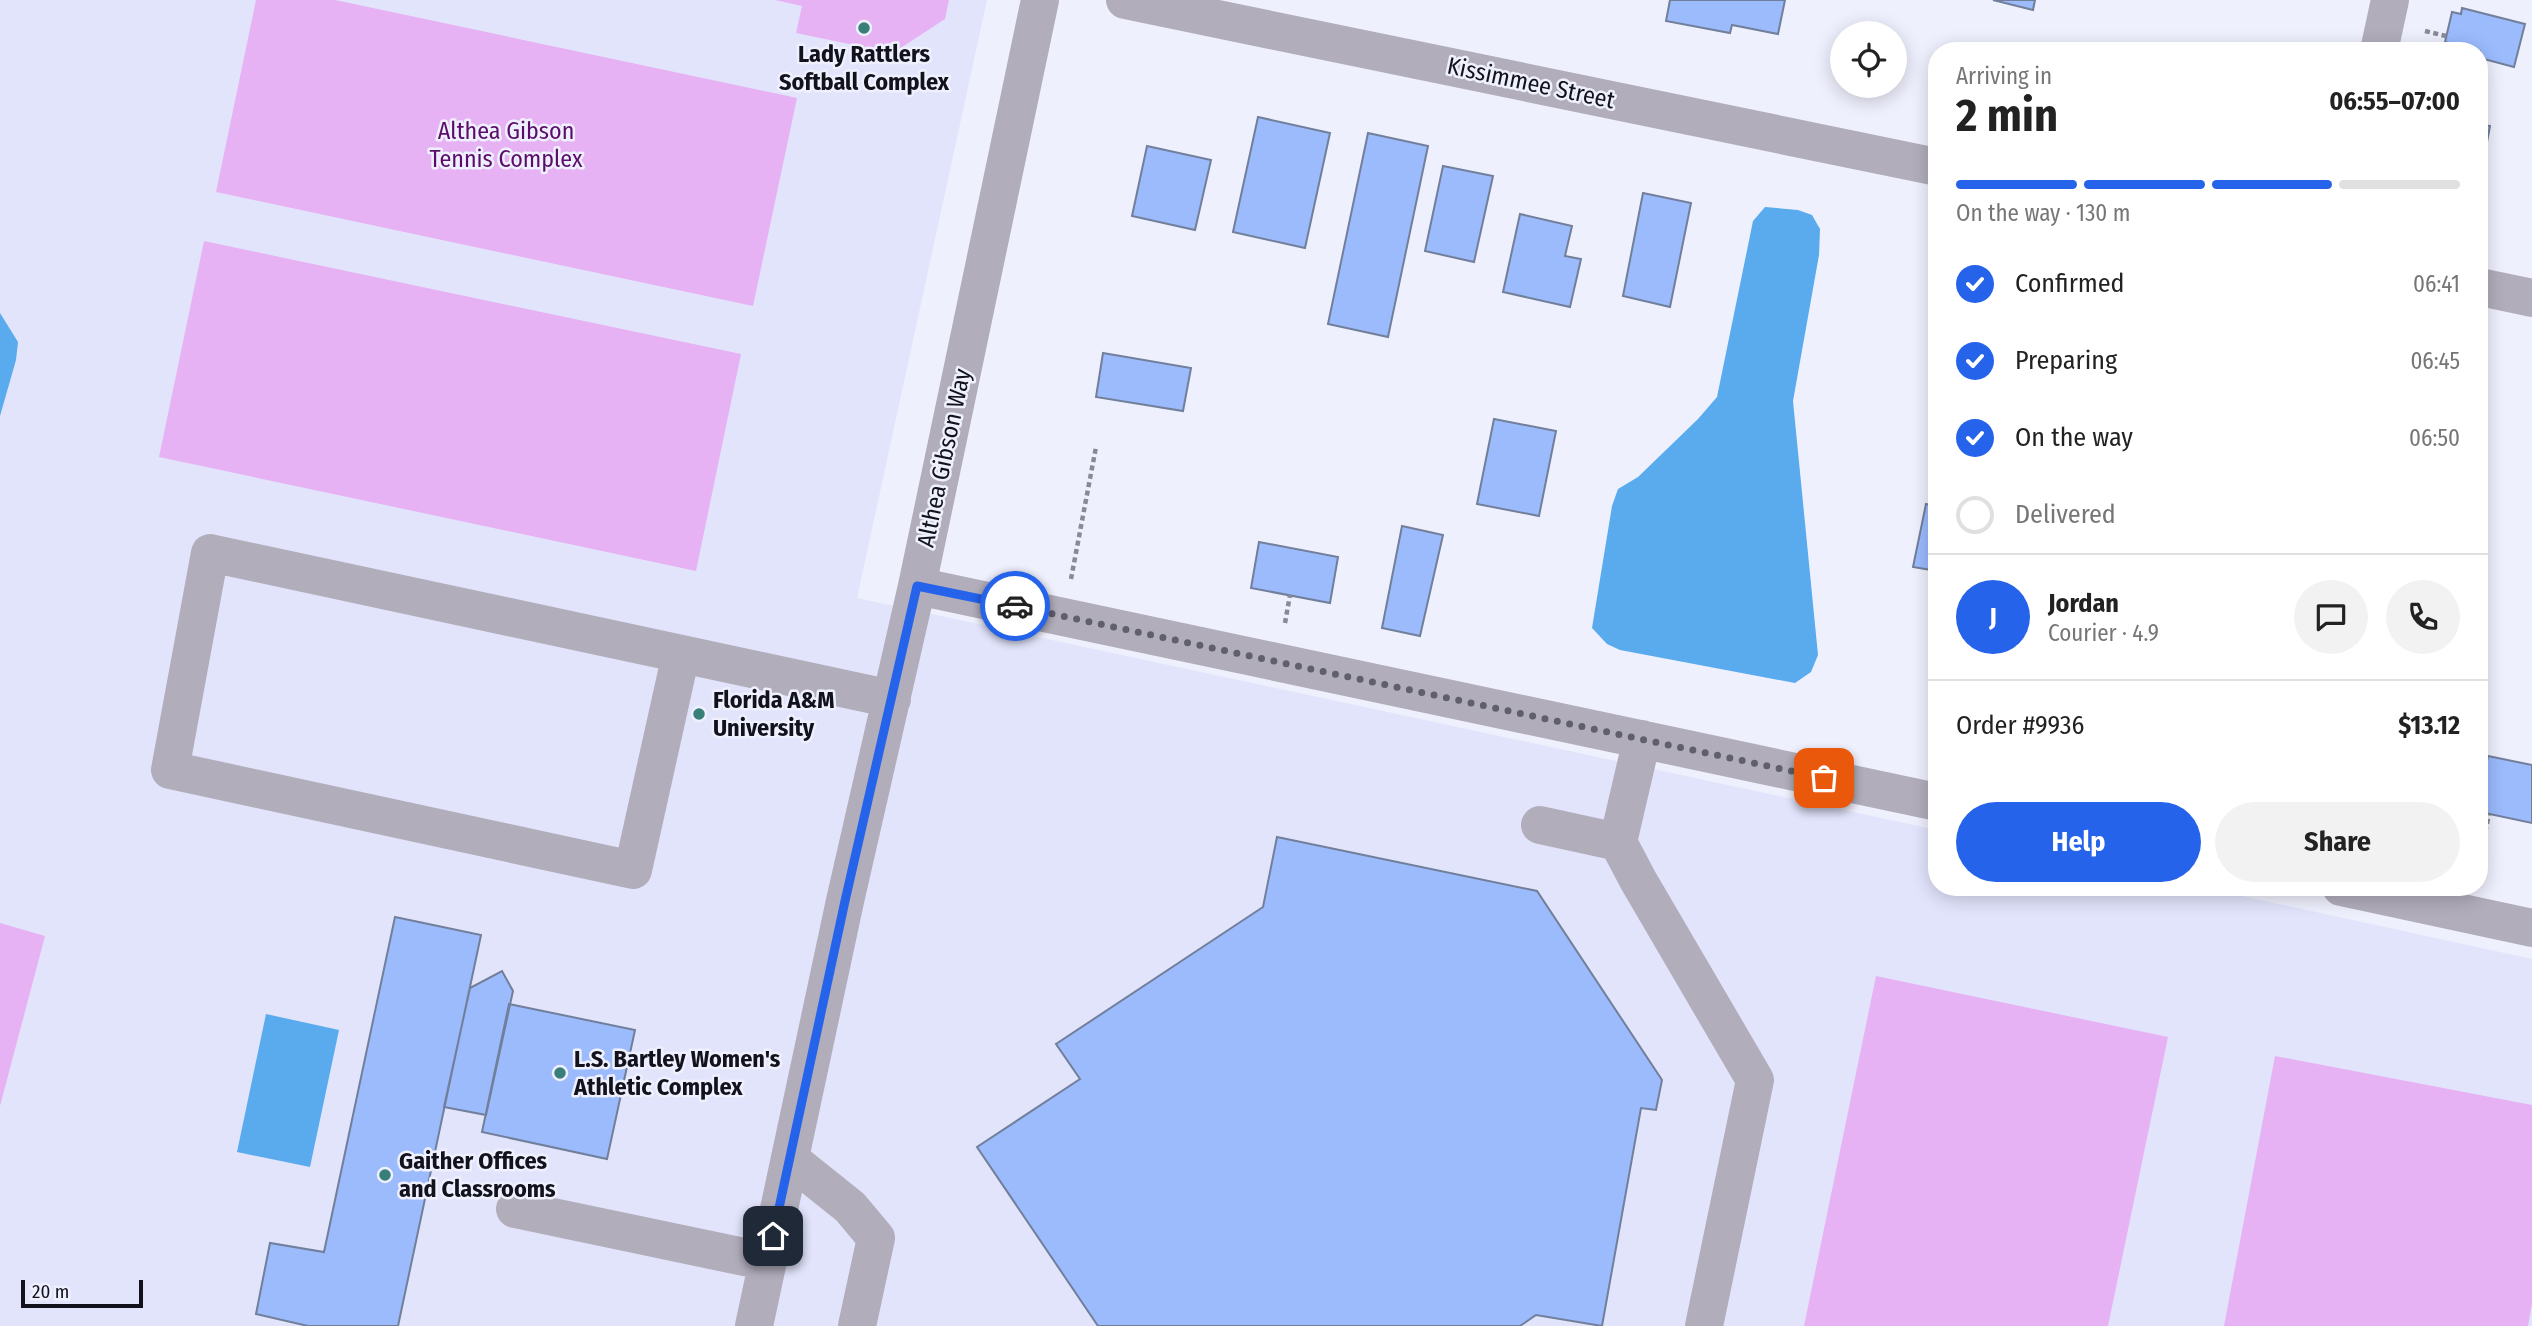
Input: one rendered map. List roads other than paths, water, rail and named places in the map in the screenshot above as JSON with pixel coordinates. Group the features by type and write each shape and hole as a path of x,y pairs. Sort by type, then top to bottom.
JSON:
{"street":[{"name":"Althea Gibson Way","path":"754,1326 845,901 917,586 1040,0"},
{"name":"Kissimmee Street","path":"1125,0 1928,165"},
{"path":"2381,42 2390,0"},
{"path":"2488,289 2532,298"},
{"path":"681,654 633,870 170,770 211,553 892,699"},
{"path":"917,586 1928,800"},
{"path":"1642,739 1618,842 1755,1080 1704,1326"},
{"path":"1540,825 1618,842"},
{"path":"2383,896 2532,928"},
{"path":"790,1159 850,1207 876,1238 857,1326"},
{"path":"515,1209 768,1262"}],"water":[{"path":"1765,207 1798,210 1812,215 1820,229 1819,255 1793,401 1818,655 1811,672 1795,683 1620,650 1607,644 1592,628 1612,506 1618,489 1638,477 1717,397 1753,221"},
{"path":"0,313 18,342 16,360 0,416"},
{"path":"266,1014 339,1030 310,1167 237,1152"}],"place":[{"name":"Lady Rattlers Softball Complex","path":"864,28"},
{"name":"Florida A&M University","path":"699,714"},
{"name":"L.S. Bartley Women's Athletic Complex","path":"560,1073"},
{"name":"Gaither Offices and Classrooms","path":"385,1175"}],"park label":[{"name":"Althea Gibson Tennis Complex","path":"506,145"}]}
